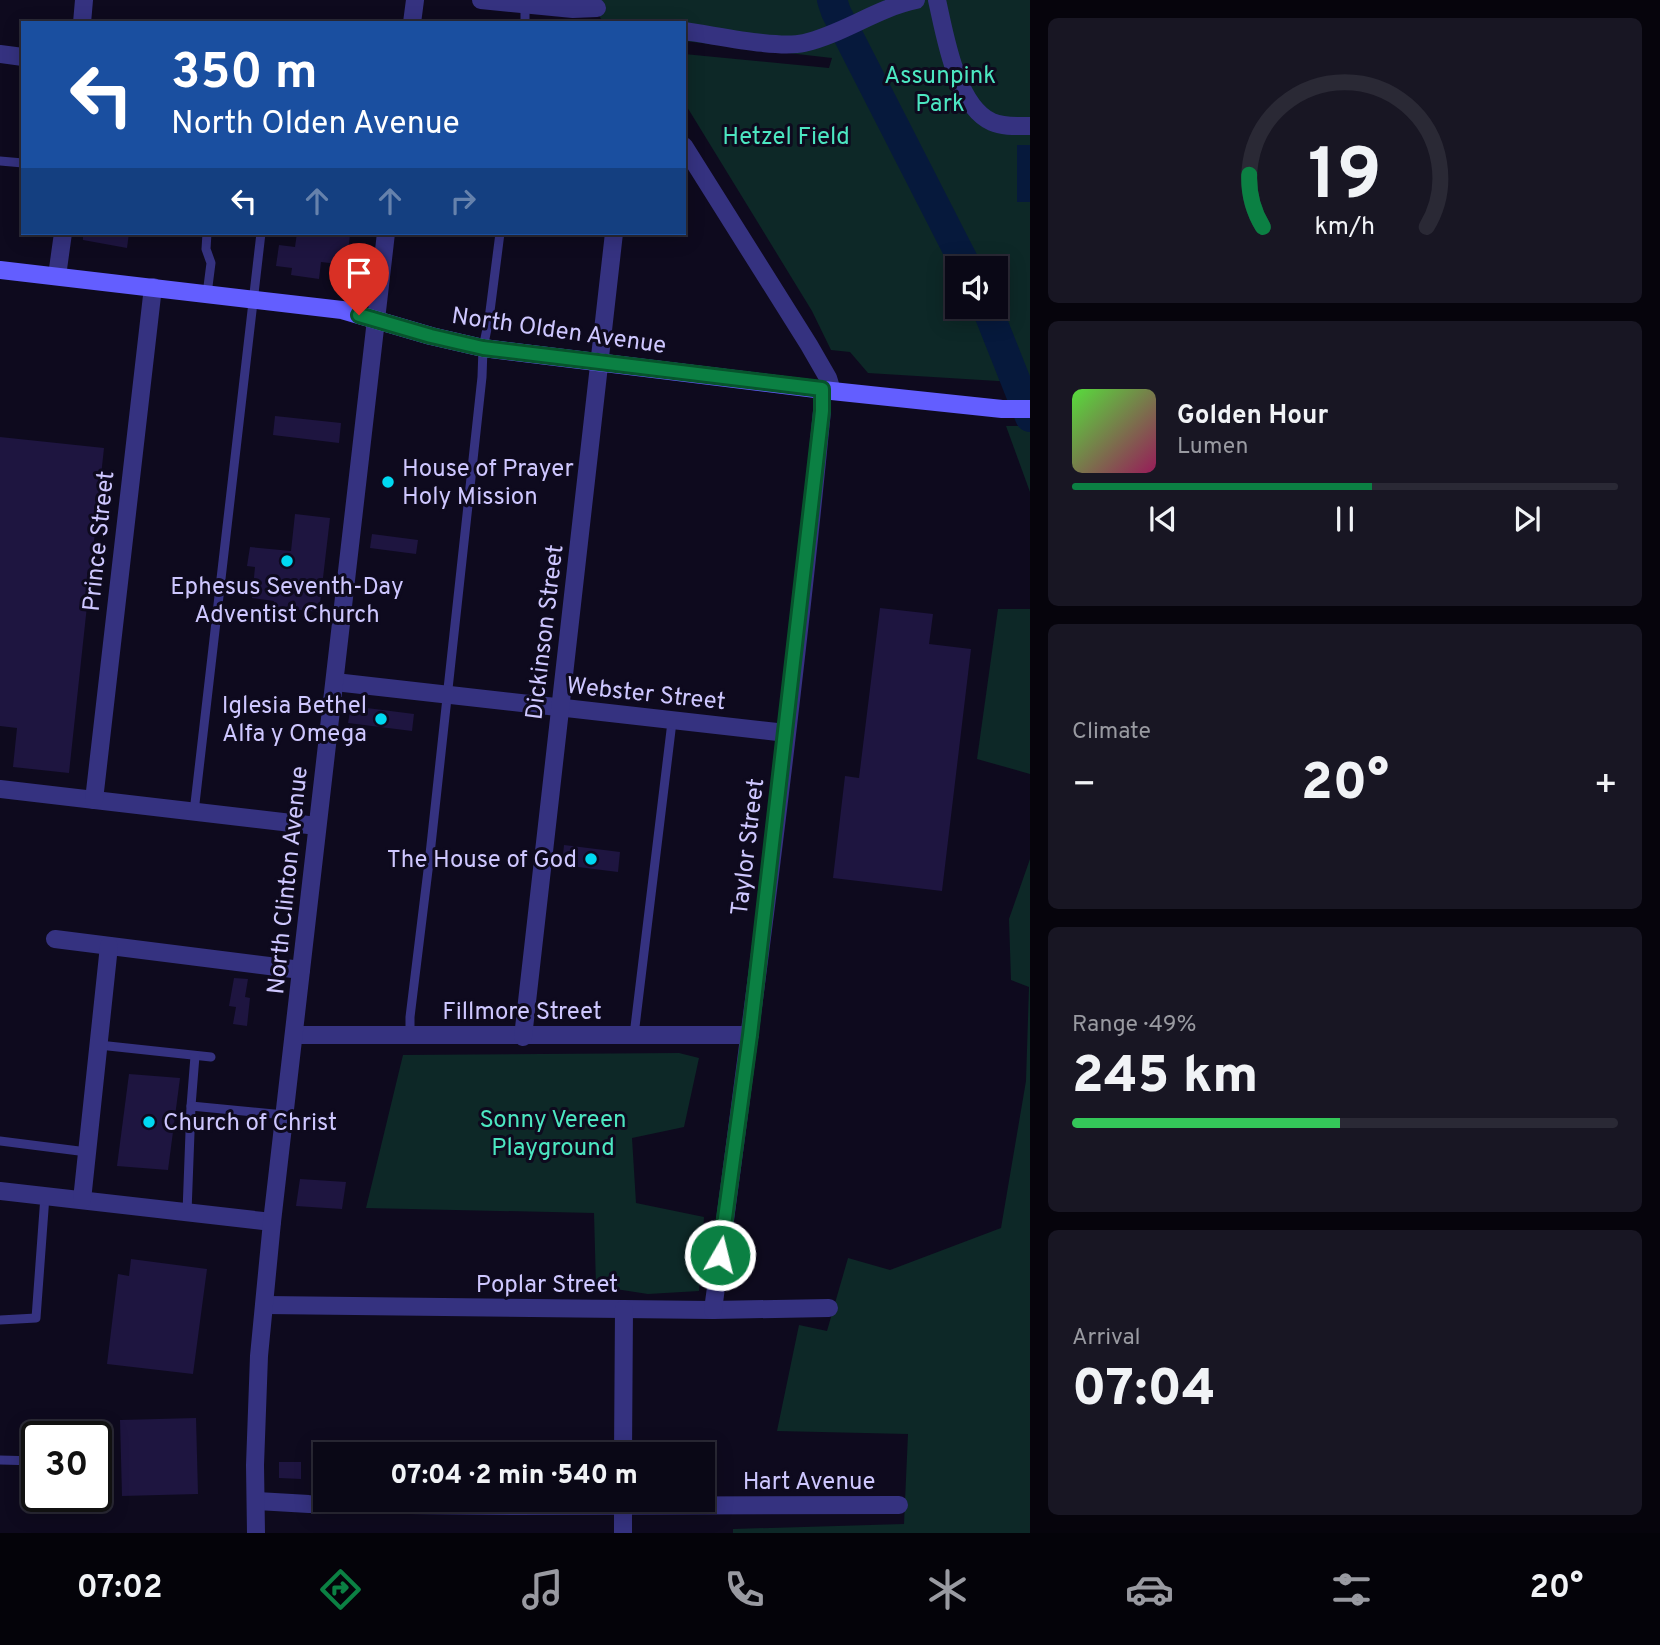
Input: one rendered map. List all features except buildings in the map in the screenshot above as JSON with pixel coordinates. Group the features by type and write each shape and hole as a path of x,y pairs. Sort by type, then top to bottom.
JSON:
{"main road":[{"name":"North Olden Avenue","path":"0,270 342,310 483,348 827,390 1002,409 1030,409"}],"street":[{"path":"82,21 84,0"},
{"path":"412,21 415,0"},
{"path":"481,0 525,14 573,9 598,10"},
{"path":"686,31 791,44 826,36 916,0"},
{"path":"937,0 949,51 972,105 991,122 1007,126 1030,126"},
{"path":"0,54 21,57"},
{"path":"686,149 828,378 827,390"},
{"path":"57,276 63,235"},
{"name":"North Clinton Avenue","path":"256,1533 259,1356 272,1222 386,235"},
{"name":"Dickinson Street","path":"523,1037 614,235"},
{"name":"Prince Street","path":"93,800 153,287"},
{"name":"Taylor Street","path":"713,1310 750,1035 827,390"},
{"name":"Webster Street","path":"335,682 786,733"},
{"path":"0,789 317,826"},
{"path":"55,939 301,970"},
{"path":"82,1200 109,946"},
{"name":"Fillmore Street","path":"295,1035 750,1035"},
{"path":"0,1191 272,1222"},
{"name":"Poplar Street","path":"265,1305 713,1310 829,1308"},
{"path":"623,1442 624,1309"},
{"name":"Hart Avenue","path":"257,1501 313,1503"},
{"name":"Hart Avenue","path":"715,1503 899,1505"},
{"path":"623,1512 623,1533"}],"lane":[{"path":"0,161 21,163"},
{"path":"207,235 206,249 211,263 207,294"},
{"path":"194,811 261,235"},
{"path":"410,1036 483,348 500,235"},
{"path":"634,1035 672,722"},
{"path":"99,1045 211,1057"},
{"path":"187,1212 195,1056"},
{"path":"191,1106 284,1115"},
{"path":"0,1141 87,1152"},
{"path":"0,1320 36,1318 45,1196"},
{"path":"0,1460 21,1461"}],"green space":[{"path":"588,0 1030,0 1030,383 868,373 850,352 831,350 812,311 686,105 686,54 829,68 832,58 686,41 686,21 603,21"},
{"path":"1006,426 1030,426 1030,492"},
{"path":"998,609 1030,609 1030,774 977,759"},
{"path":"1030,859 1030,1533 733,1533 733,1529 904,1524 908,1434 777,1431 799,1325 827,1331 848,1258 890,1270 1001,1228 1026,1081 1029,987 1011,980 1009,919"},
{"name":"Sonny Vereen Playground","path":"679,1053 699,1058 684,1127 632,1138 636,1203 704,1217 699,1291 648,1294 596,1286 594,1213 366,1208 403,1055"}],"water":[{"path":"1017,145 1030,145 1030,202 1017,202"}],"waterway":[{"path":"832,0 961,256"},
{"path":"991,319 1030,417"}],"place":[{"name":"House of Prayer Holy Mission","path":"388,482"},
{"name":"Ephesus Seventh-Day Adventist Church","path":"287,561"},
{"name":"Iglesia Bethel Alfa y Omega","path":"381,719"},
{"name":"The House of God","path":"591,859"},
{"name":"Church of Christ","path":"149,1122"}],"route":[{"path":"359,315 483,348 822,389 803,589 750,1035 720,1255"}],"park label":[{"name":"Assunpink Park","path":"940,89"},
{"name":"Hetzel Field","path":"786,136"}]}
